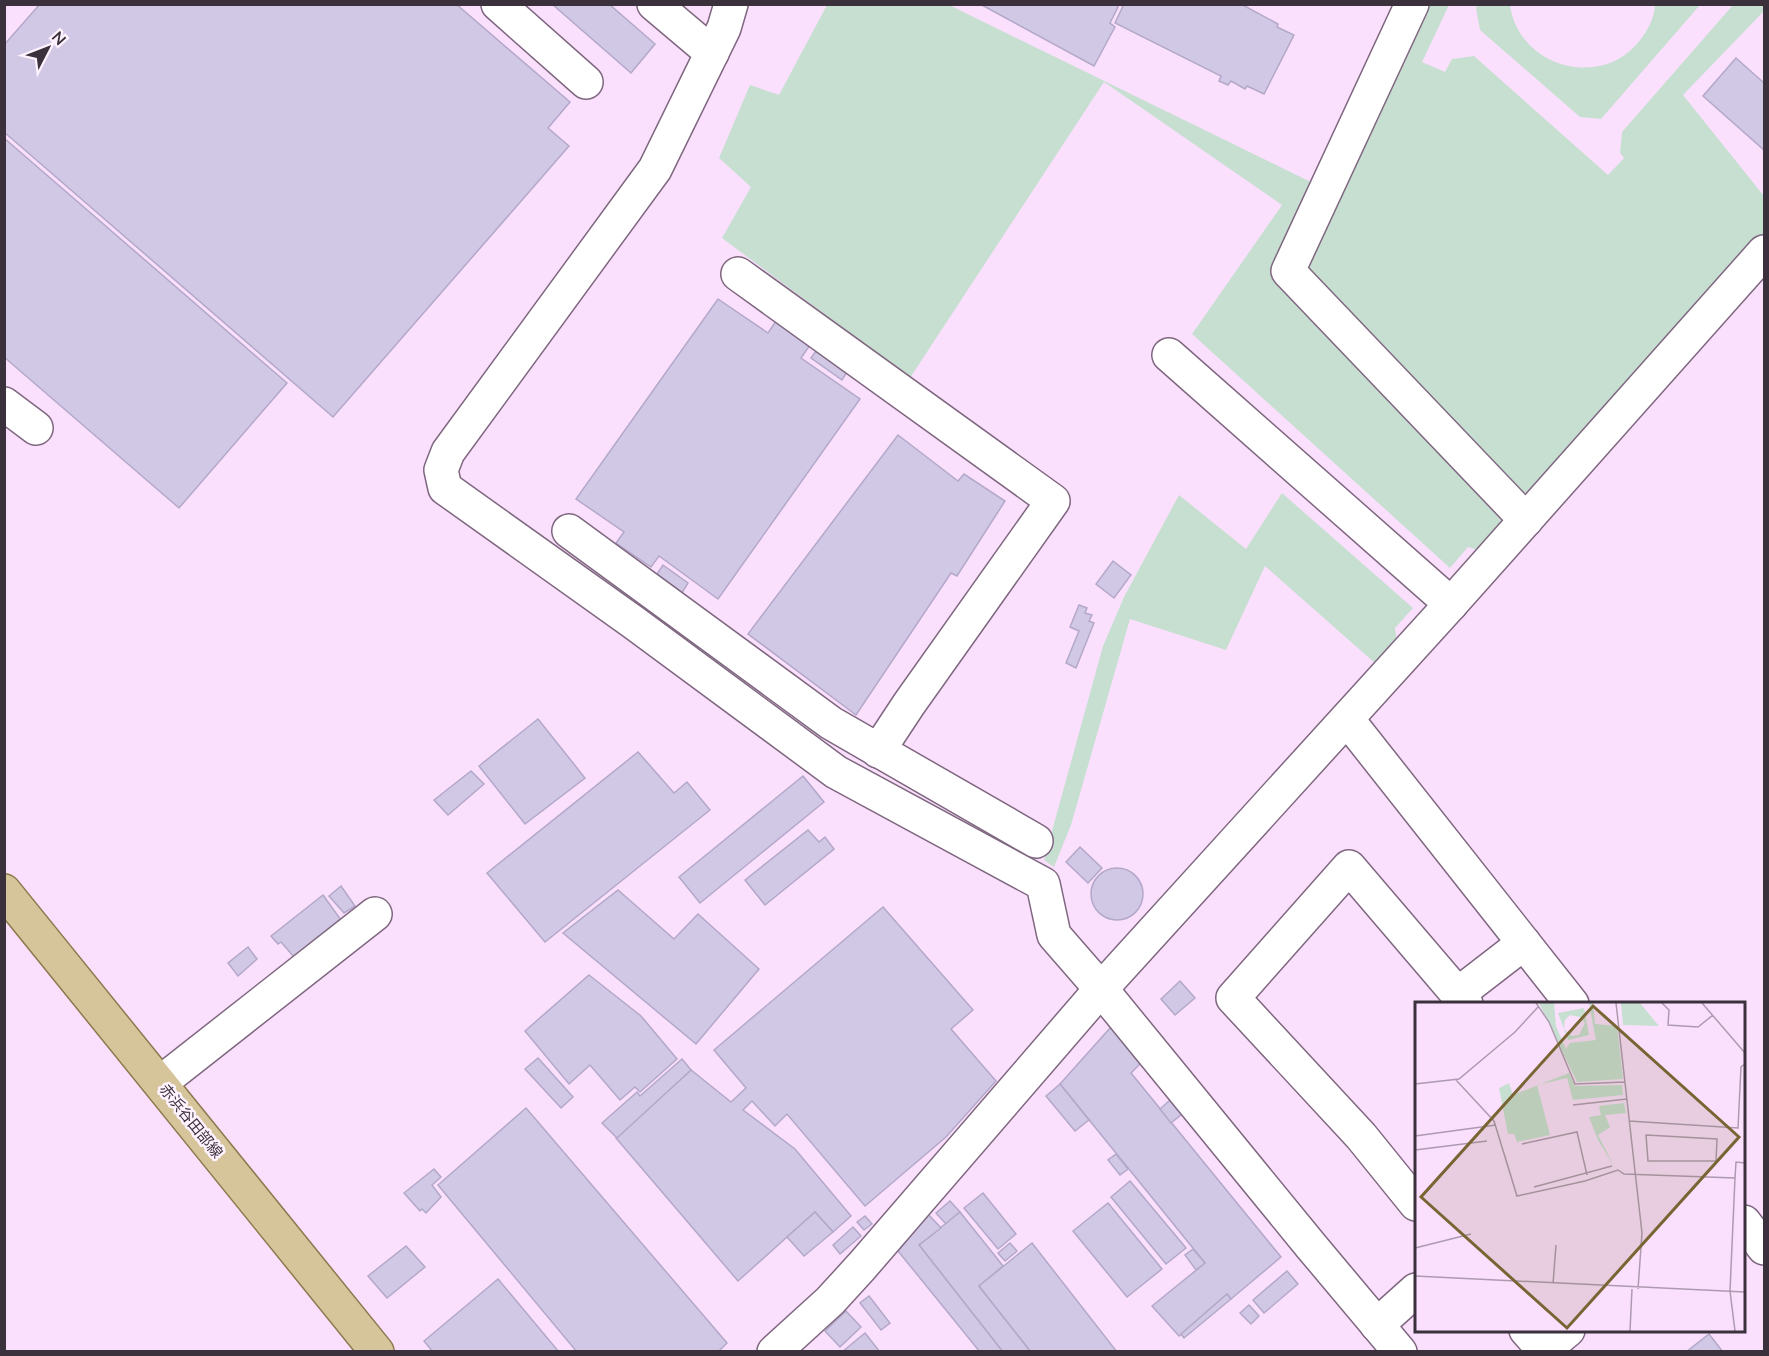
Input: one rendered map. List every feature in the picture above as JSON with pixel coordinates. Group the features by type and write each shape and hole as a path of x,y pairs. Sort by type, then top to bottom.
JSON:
{"main road":[{"name":"赤浜谷田部線","path":"4,891 377,1352"}],"street":[{"path":"498,4 586,81"},
{"path":"654,4 712,53"},
{"path":"731,4 724,28 655,169 448,452 441,470 445,488 633,622 836,772 1043,884 1054,935 1400,1352"},
{"path":"1412,4 1288,271 1526,520"},
{"path":"774,1352 830,1301 862,1266 1101,989 1347,719 1764,252"},
{"path":"738,274 1053,501 878,751"},
{"path":"1170,355 1450,604"},
{"path":"4,404 36,428"},
{"path":"569,531 831,723 1036,841"},
{"path":"1347,719 1570,1002"},
{"path":"985,853 1002,822"},
{"path":"1415,1203 1361,1136 1233,998 1349,867 1462,999 1524,942"},
{"path":"160,1083 375,914"},
{"path":"1745,1224 1764,1248"},
{"path":"1377,1325 1415,1291"},
{"path":"1528,1332 1544,1350 1566,1332"}],"green space":[{"path":"827,5 949,5 1315,184 1277,275 1501,514 1500,530 1481,551 1468,547 1450,568 1192,334 1282,205 1104,82 910,378 722,238 751,187 719,158 750,85 779,95"},
{"path":"1426,5 1449,5 1422,62 1445,72 1452,59 1474,56 1608,175 1624,158 1620,153 1622,132 1733,5 1764,5 1764,11 1683,95 1764,196 1764,233 1530,492 1516,493 1308,272 1307,262"},
{"path":"1478,5 1510,5 1516,25 1527,42 1542,55 1560,64 1580,67 1599,66 1618,59 1635,46 1649,27 1655,5 1700,5 1601,119 1580,117 1480,30 1476,8"},
{"path":"1282,493 1413,608 1395,628 1397,642 1376,664 1265,566 1226,650 1130,619 1071,825 1054,867 1044,860 1103,646 1124,597 1179,495 1246,549"}],"building":[{"path":"40,4 456,4 570,102 548,128 569,146 333,417 4,132 4,45"},
{"path":"552,4 609,4 655,44 631,73"},
{"path":"980,4 1116,4 1118,7 1110,23 1115,27 1094,66"},
{"path":"1124,4 1241,4 1294,35 1264,94 1247,86 1245,89 1231,81 1228,85 1219,81 1221,76 1115,23"},
{"path":"1736,58 1764,83 1764,150 1703,96"},
{"path":"4,138 287,383 179,508 4,357"},
{"path":"718,299 768,333 776,321 810,345 801,358 860,399 718,599 659,556 651,567 616,543 624,532 576,499"},
{"path":"816,351 847,372 842,380 811,358"},
{"path":"898,435 958,481 964,474 1005,501 957,576 951,573 856,715 748,634"},
{"path":"1113,561 1131,575 1114,598 1096,584"},
{"path":"663,565 688,583 682,593 657,574"},
{"path":"1079,605 1087,608 1085,613 1092,615 1089,621 1094,623 1076,668 1066,663 1079,631 1070,627"},
{"path":"538,719 585,778 525,824 479,766"},
{"path":"638,752 674,793 687,782 710,810 545,942 487,873"},
{"path":"471,771 484,784 448,815 434,800"},
{"path":"803,776 824,802 700,903 679,877"},
{"path":"808,830 819,842 825,837 834,849 765,905 745,880"},
{"path":"1080,847 1102,868 1088,883 1066,862"},
{"path":"1117,868 1127,870 1135,876 1141,884 1143,894 1141,904 1135,912 1127,918 1117,920 1107,918 1099,912 1093,904 1091,894 1093,884 1099,876 1107,870"},
{"path":"341,886 355,906 344,913 329,896"},
{"path":"618,890 674,939 698,914 759,969 696,1044 563,933"},
{"path":"323,895 341,920 294,957 281,942 278,944 271,936"},
{"path":"883,907 973,1010 951,1029 996,1081 946,1137 865,1206 787,1114 775,1126 752,1101 743,1110 795,1149 851,1216 833,1232 815,1212 738,1281 616,1138 691,1070 731,1102 746,1088 714,1050"},
{"path":"248,947 257,959 238,976 228,963"},
{"path":"589,975 641,1016 677,1059 640,1092 635,1087 620,1100 590,1065 569,1084 525,1031"},
{"path":"1180,981 1195,998 1175,1015 1161,999"},
{"path":"1111,1027 1140,1064 1131,1073 1281,1257 1231,1299 1227,1294 1179,1336 1152,1306 1205,1263 1060,1084"},
{"path":"538,1058 573,1097 561,1108 525,1069"},
{"path":"682,1059 691,1070 617,1138 602,1123 637,1092 640,1096"},
{"path":"1060,1084 1089,1120 1075,1131 1046,1096"},
{"path":"1171,1099 1182,1114 1171,1123 1160,1109"},
{"path":"526,1108 727,1343 718,1352 577,1352 438,1185"},
{"path":"1116,1154 1128,1169 1120,1175 1108,1160"},
{"path":"434,1169 441,1177 432,1185 441,1197 426,1213 422,1209 420,1211 404,1193"},
{"path":"1130,1181 1186,1248 1166,1264 1111,1197"},
{"path":"983,1193 1016,1234 998,1249 964,1208"},
{"path":"950,1201 960,1212 946,1224 936,1213"},
{"path":"1108,1203 1162,1269 1127,1297 1073,1231"},
{"path":"815,1212 833,1232 804,1256 787,1237"},
{"path":"960,1212 1003,1266 979,1286 1031,1352 1003,1352 919,1245"},
{"path":"928,1214 941,1228 919,1245 1003,1352 980,1352 898,1251"},
{"path":"865,1216 872,1224 864,1230 857,1222"},
{"path":"853,1227 861,1236 840,1254 833,1245"},
{"path":"1010,1243 1017,1251 1005,1261 998,1253"},
{"path":"1032,1243 1117,1352 1031,1352 979,1286"},
{"path":"406,1246 425,1267 387,1298 368,1276"},
{"path":"1193,1249 1205,1263 1196,1270 1185,1255"},
{"path":"1287,1271 1298,1284 1264,1313 1253,1300"},
{"path":"498,1279 559,1352 433,1352 424,1341"},
{"path":"1227,1294 1231,1299 1184,1338 1181,1334"},
{"path":"869,1296 890,1323 881,1330 860,1303"},
{"path":"1249,1305 1259,1316 1251,1324 1240,1313"},
{"path":"846,1311 861,1327 840,1347 825,1331"},
{"path":"865,1333 880,1352 842,1352"},
{"path":"1709,1334 1723,1352 1686,1352"}]}
